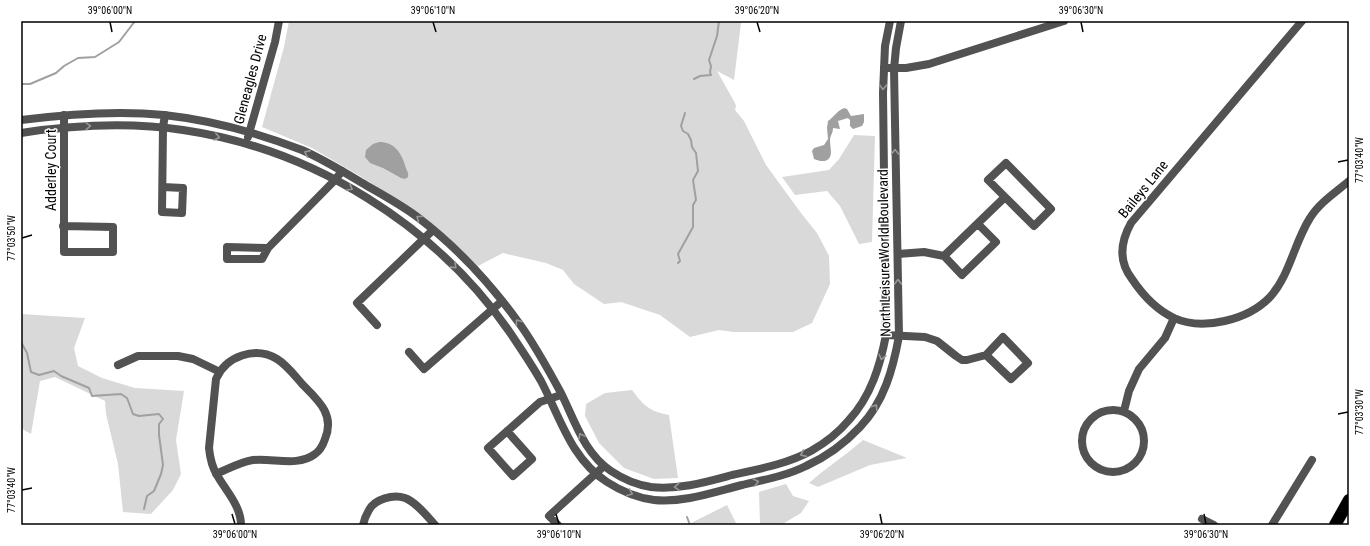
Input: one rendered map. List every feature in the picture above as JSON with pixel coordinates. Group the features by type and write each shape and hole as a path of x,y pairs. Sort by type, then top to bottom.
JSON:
{"highway":[{"path":"1335,525 1349,500"}],"street":[{"name":"Gleneagles Drive","path":"247,144 275,42 279,21"},
{"name":"North Leisure World Boulevard","path":"21,120 64,115 119,112 165,115 192,119 250,132 302,150 342,171 394,201 416,216 458,252 476,270 502,301 535,347 562,395 583,441 597,460 622,478 639,484 654,488 683,487 770,466 813,450 841,429 858,408 877,371 881,360 886,335 882,93 885,46 890,21"},
{"name":"North Leisure World Boulevard","path":"21,133 64,127 120,125 164,127 185,130 247,144 294,161 335,180 388,212 424,239 472,284 509,331 540,378 574,449 596,474 615,487 633,495 654,500 675,500 774,477 806,466 818,460 841,444 861,426 879,401 890,374 899,336 894,69 901,21"},
{"path":"884,68 906,68 929,64 1064,21"},
{"name":"Baileys Lane","path":"1302,21 1132,222 1125,234 1122,252 1124,265 1130,277 1155,306 1174,318 1191,322 1211,323 1241,316 1260,306 1269,298 1277,288 1291,259 1296,244 1310,218 1317,208 1349,181"},
{"name":"Adderley Court","path":"63,226 113,227 113,252 64,252 63,226 64,115"},
{"path":"163,187 165,115"},
{"path":"1006,163 1051,209 1034,226 1005,197 988,180 1006,163"},
{"path":"268,248 227,247 227,259 262,259 268,248 342,171"},
{"path":"944,256 1005,197"},
{"path":"898,254 924,252 944,256 962,275 996,242 978,224"},
{"path":"377,325 356,303 433,230"},
{"path":"409,352 424,369 502,301"},
{"path":"1124,411 1129,391 1139,369 1165,338 1174,318"},
{"path":"886,335 926,337 937,341 962,360 986,355 1003,337 1028,363 1011,379 986,355"},
{"path":"216,474 243,462 254,460 295,462 308,458 322,448 329,430 328,417 321,404 278,359 264,353 248,354 230,361 216,379 209,448 210,458 216,474 237,507 241,525"},
{"path":"118,365 138,356 178,356 193,359 220,372"},
{"path":"506,432 532,459 513,476 488,448 506,432 540,402 562,395"},
{"path":"1117,409 1124,411 1136,420 1142,430 1144,442 1139,458 1129,467 1119,471 1109,472 1099,469 1091,463 1083,451 1082,436 1087,422 1095,415 1105,410 1117,409"},
{"path":"1272,525 1312,460"},
{"path":"558,525 549,516 604,466"},
{"path":"363,525 369,510 377,502 390,497 404,498 410,501 435,525"},
{"path":"1202,518 1214,525"}],"shaded area":[{"path":"289,21 743,21 741,23 734,80 717,71 735,103 735,110 744,121 766,165 817,233 829,256 830,284 812,323 793,332 733,332 719,330 690,337 660,315 621,302 604,304 574,284 563,270 546,263 503,253 478,266 427,220 360,176 312,148 262,127 284,47"},
{"path":"844,108 847,109 851,116 864,114 864,122 862,126 853,129 850,126 850,120 848,118 838,121 840,129 833,128 830,139 831,153 829,159 819,161 814,159 812,151 814,148 824,145 828,139 828,121"},
{"path":"854,135 875,136 872,242 859,244 840,206 827,191 795,195 782,177 829,170 839,159"},
{"path":"384,142 393,146 399,152 408,172 408,177 405,179 401,178 370,163 365,157 366,150 373,144"},
{"path":"21,314 85,318 74,348 78,366 102,378 135,388 184,391 176,440 181,474 173,490 151,514 123,512 118,464 106,414 105,401 55,377 40,381 31,434 21,428"},
{"path":"632,390 640,400 652,410 669,415 678,478 654,479 624,468 599,443 585,416 586,404 605,393"},
{"path":"863,440 907,458 870,465 818,487 809,483 850,451"},
{"path":"786,484 793,496 809,501 801,513 781,525 760,525 759,492"},
{"path":"727,505 737,525 687,525"}],"waterway":[{"path":"21,84 30,84 56,73 64,66 78,58 95,57 119,42 135,21"},
{"path":"694,79 700,76 711,75 709,60 717,36 719,21"},
{"path":"678,263 680,261 678,254 693,227 693,205 696,200 693,180 698,171 696,153 692,147 688,134 683,131 681,126 685,113"},
{"path":"21,342 27,353 31,372 39,375 54,371 61,376 89,388 92,396 121,394 127,398 133,414 139,416 159,414 163,419 159,424 163,465 154,491 147,496 144,509"},
{"path":"687,517 690,525"}]}
